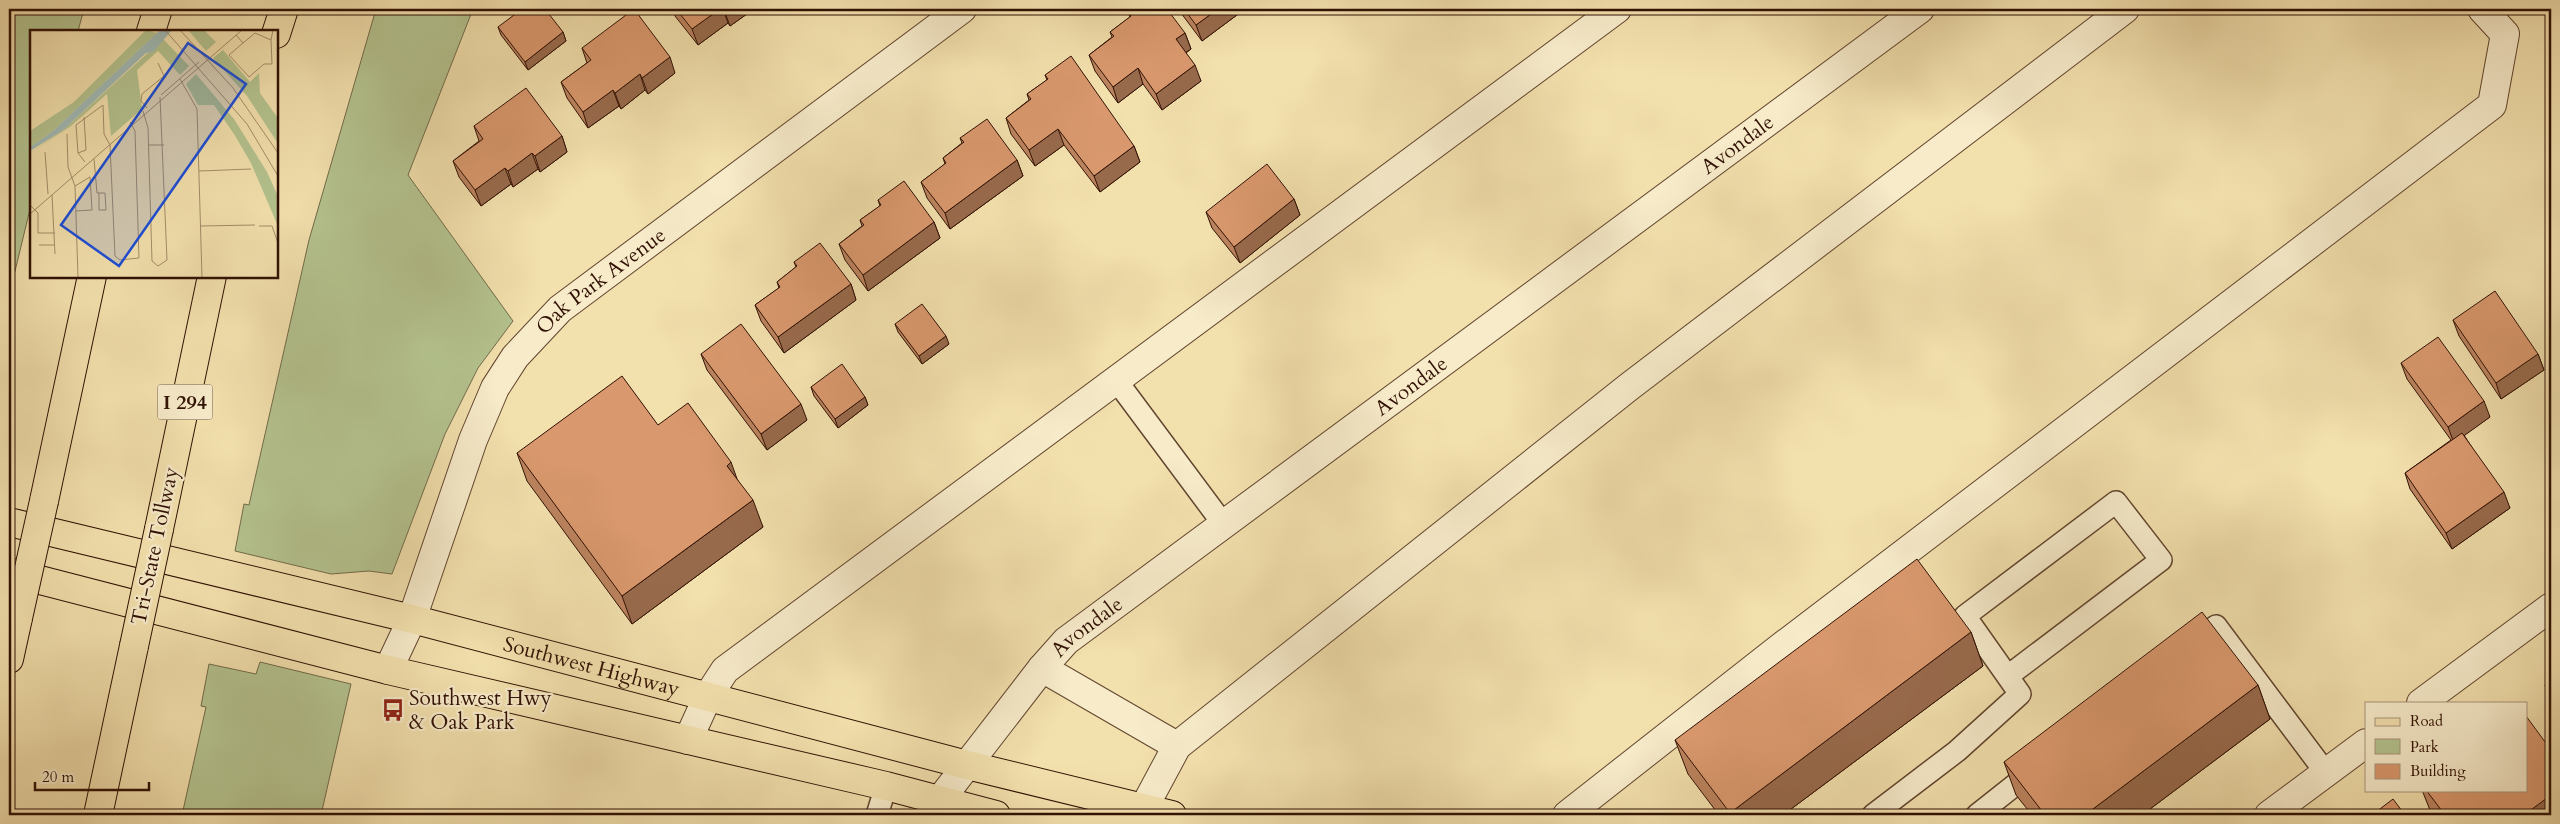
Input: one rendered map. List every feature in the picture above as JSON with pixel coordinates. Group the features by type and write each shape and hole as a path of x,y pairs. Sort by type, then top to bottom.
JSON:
{"main road":[{"path":"151,30 158,9"},
{"path":"277,30 284,9"},
{"path":"9,659 92,278"},
{"name":"Tri-State Tollway","path":"98,815 212,278"},
{"name":"Southwest Highway","path":"9,522 412,619 1141,812 1172,815"},
{"path":"9,572 388,670 886,786 996,815"}],"street":[{"name":"Oak Park Avenue","path":"388,670 412,619 473,440 495,388 514,357 560,309 962,9"},
{"path":"688,740 708,696 725,670 1617,9"},
{"name":"Avondale","path":"940,800 1042,668 1066,641 1920,9"},
{"path":"1141,812 1177,746 1630,386 2125,9"},
{"path":"1567,815 1785,644 2492,105 2505,34 2482,9"},
{"path":"2422,702 2551,607"},
{"path":"1042,668 1177,746"},
{"path":"2269,815 2365,744"}],"lane":[{"path":"1116,380 1224,525"},
{"path":"1873,815 1957,751 2020,694 1965,616 2116,502 2161,560 2008,676"},
{"path":"2177,656 2216,626 2326,773"},
{"path":"1977,815 2054,754"},
{"path":"877,815 886,786"}],"green space":[{"path":"9,9 84,9 78,30 30,30 30,209 9,296"},
{"path":"376,9 473,9 408,175 513,321 478,368 445,434 392,574 369,571 331,574 235,551 244,504 249,505 309,240"},
{"path":"260,662 351,684 321,815 182,815 206,707 201,706 209,664 256,674"}],"building":[{"path":"522,9 545,9 563,32 525,62 498,27"},
{"path":"634,9 670,57 642,78 640,74 615,93 613,90 583,112 561,82 591,60 582,48"},
{"path":"676,9 720,9 692,29"},
{"path":"1132,9 1167,9 1185,33 1176,39 1195,65 1156,94 1138,68 1113,87 1089,55 1114,36 1110,32 1131,16 1128,12"},
{"path":"1184,9 1218,9 1196,25"},
{"path":"1071,56 1134,146 1094,176 1058,129 1029,150 1006,118 1031,99 1027,94 1048,79 1045,75"},
{"path":"526,88 562,136 535,156 532,153 508,171 505,168 475,190 453,161 483,139 474,126"},
{"path":"987,119 1017,160 945,213 921,182 946,163 943,158 964,142 960,138"},
{"path":"1267,164 1294,199 1234,247 1206,212"},
{"path":"904,181 934,222 863,275 839,244 864,225 860,220 881,205 878,200"},
{"path":"820,243 851,284 778,337 755,305 780,287 777,282 797,266 794,262"},
{"path":"2495,291 2538,354 2496,383 2453,320"},
{"path":"922,304 946,336 919,356 895,324"},
{"path":"741,324 801,404 761,434 701,354"},
{"path":"2438,337 2484,401 2448,427 2401,363"},
{"path":"842,364 865,397 835,419 811,387"},
{"path":"622,376 658,425 688,403 731,462 727,466 753,500 622,596 517,453"},
{"path":"2462,433 2504,492 2446,533 2405,473"},
{"path":"1917,559 1971,632 1730,813 1675,740"},
{"path":"2202,612 2258,685 2085,815 2045,815 2004,762"},
{"path":"2551,681 2551,693 2545,685"},
{"path":"2528,719 2551,750 2551,795 2524,815 2445,815 2428,792 2528,792"},
{"path":"2393,799 2405,815 2372,815"}],"place":[{"name":"Southwest Hwy & Oak Park","path":"393,710"}]}
